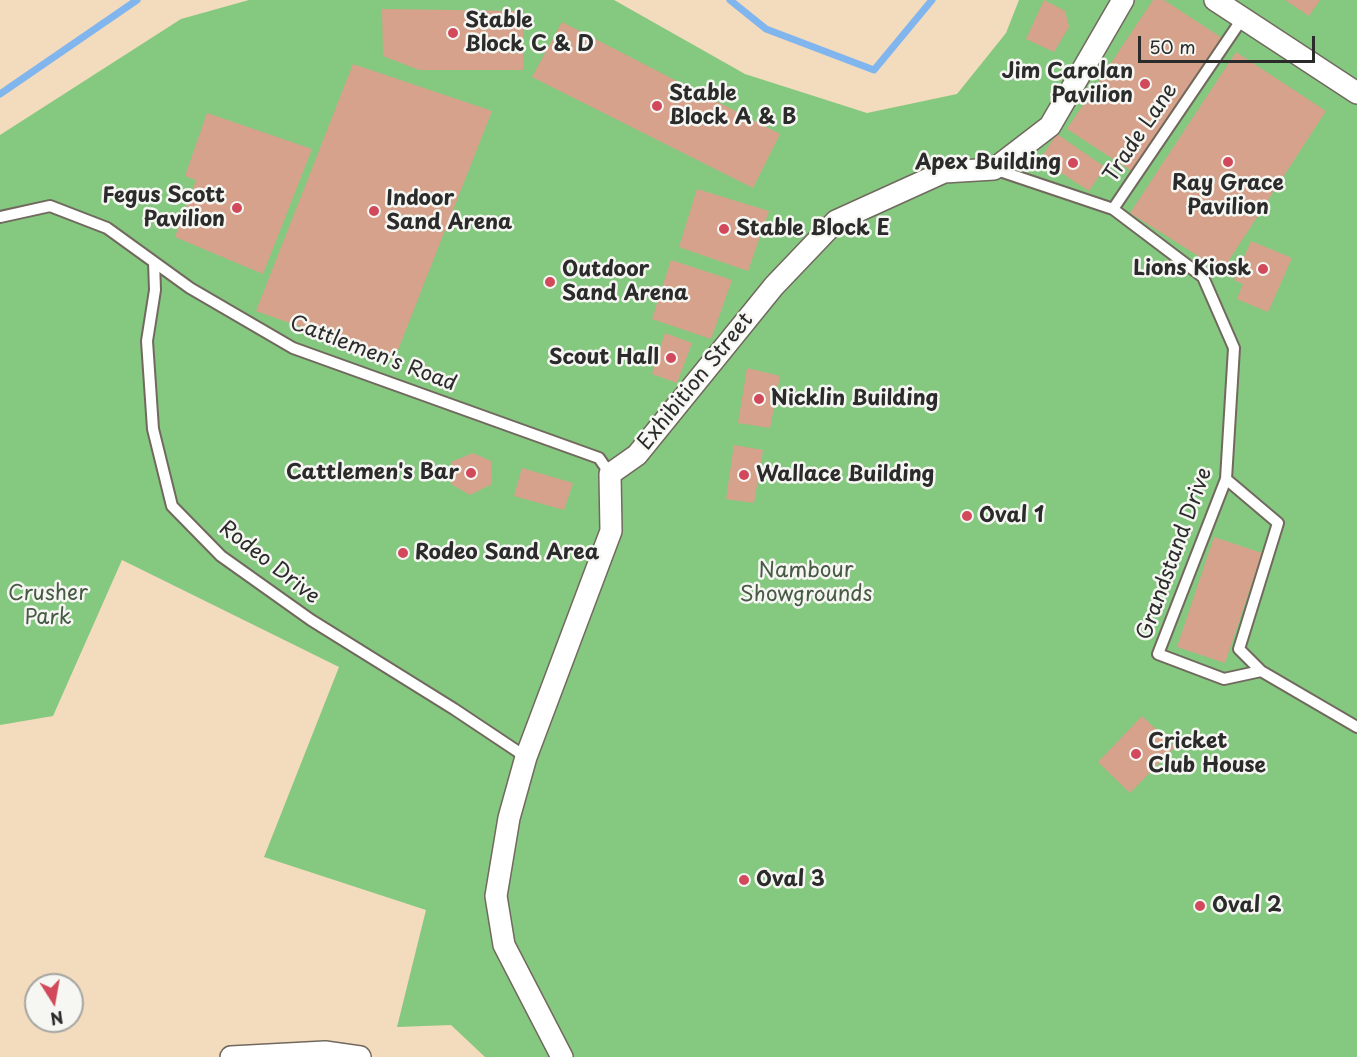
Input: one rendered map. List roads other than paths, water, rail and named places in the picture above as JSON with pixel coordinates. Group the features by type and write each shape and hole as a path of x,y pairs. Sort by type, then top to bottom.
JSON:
{"street":[{"path":"994,169 1050,126 1123,0"},
{"path":"1215,0 1357,93"},
{"name":"Exhibition Street","path":"610,474 637,455 774,286 836,221 944,172 994,169"},
{"path":"561,1057 504,945 496,896 509,818 526,758 611,531 610,474"},
{"path":"231,1057 325,1052 360,1057"}],"lane":[{"name":"Trade Lane","path":"1113,209 1242,19"},
{"name":"Grandstand Drive","path":"994,169 1113,209 1203,277 1234,348 1226,479 1158,654 1224,679 1262,671"},
{"name":"Cattlemen's Road","path":"0,217 50,206 107,228 190,288 293,348 599,458 610,474"},
{"name":"Rodeo Drive","path":"154,262 155,290 147,341 153,429 172,506 221,556 311,620 454,709 526,758"},
{"path":"1226,479 1278,523 1239,649 1262,671 1357,727"}],"waterway":[{"path":"0,94 137,0"},
{"path":"730,0 766,29 874,70 932,0"}],"place":[{"name":"Stable Block C & D","path":"453,33"},
{"name":"Jim Carolan Pavilion","path":"1145,84"},
{"name":"Stable Block A & B","path":"657,106"},
{"name":"Ray Grace Pavilion","path":"1228,162"},
{"name":"Apex Building","path":"1073,163"},
{"name":"Fegus Scott Pavilion","path":"237,208"},
{"name":"Indoor Sand Arena","path":"374,211"},
{"name":"Stable Block E","path":"724,229"},
{"name":"Lions Kiosk","path":"1263,269"},
{"name":"Outdoor Sand Arena","path":"550,282"},
{"name":"Scout Hall","path":"671,358"},
{"name":"Nicklin Building","path":"759,399"},
{"name":"Cattlemen's Bar","path":"471,473"},
{"name":"Wallace Building","path":"744,475"},
{"name":"Oval 1","path":"967,516"},
{"name":"Rodeo Sand Area","path":"403,553"},
{"name":"Cricket Club House","path":"1136,754"},
{"name":"Oval 3","path":"744,880"},
{"name":"Oval 2","path":"1200,906"}],"park label":[{"name":"Nambour Showgrounds","path":"806,583"},
{"name":"Crusher Park","path":"48,606"}]}
